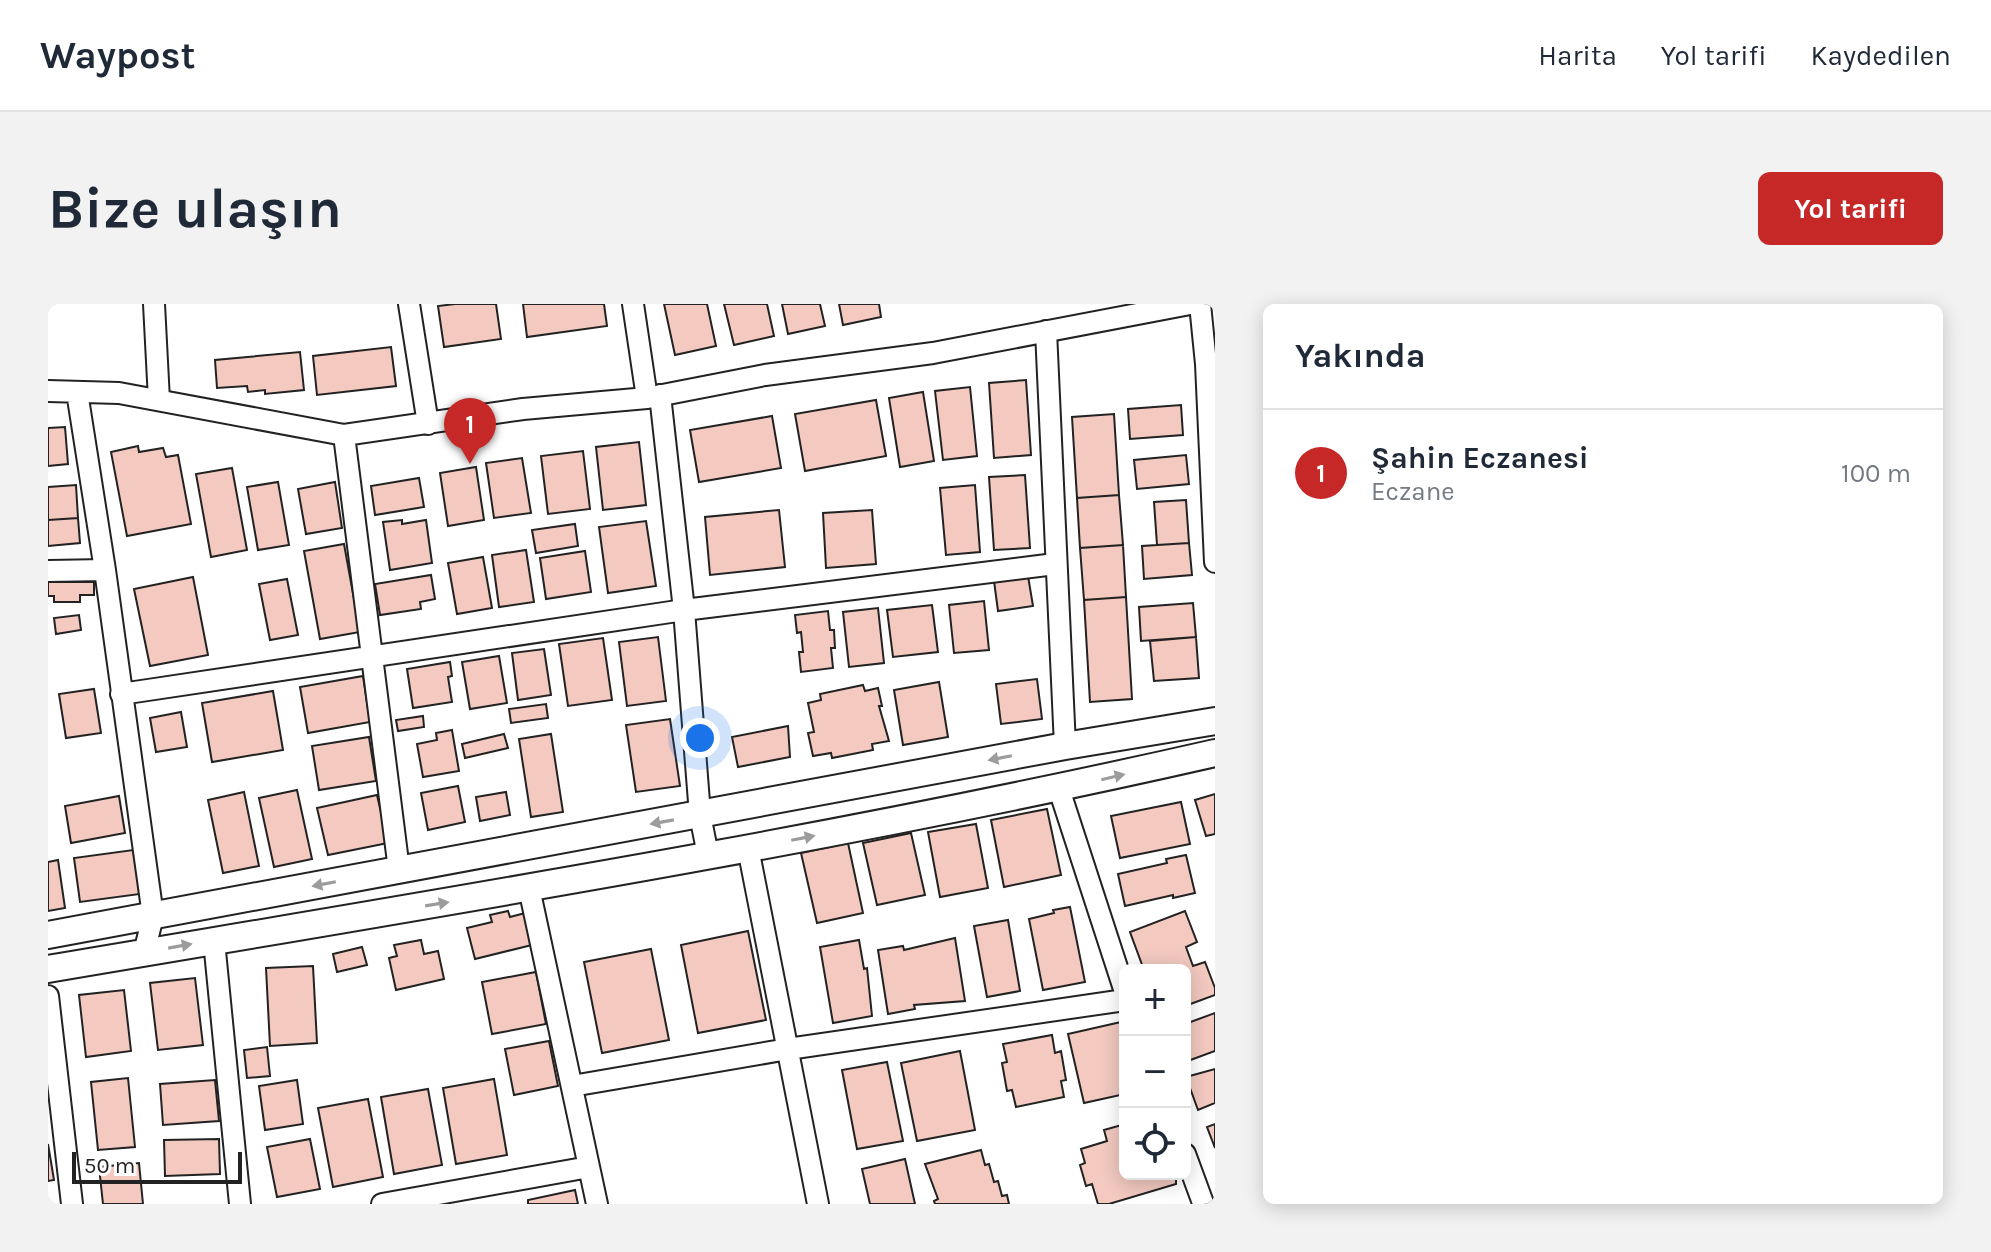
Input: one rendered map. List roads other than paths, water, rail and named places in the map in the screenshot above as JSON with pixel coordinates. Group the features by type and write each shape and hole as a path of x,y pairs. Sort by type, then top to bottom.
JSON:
{"street":[{"path":"154,304 159,400"},
{"path":"409,304 428,424"},
{"path":"633,304 653,396 684,610 700,815 708,855"},
{"path":"48,391 119,393 344,435 523,409 653,396 765,375 933,353 1190,304"},
{"path":"1200,304 1211,365 1215,562"},
{"path":"1046,331 1065,746"},
{"path":"77,392 153,916 144,953"},
{"path":"344,435 399,870"},
{"path":"121,694 684,610 1055,564"},
{"path":"48,571 105,570"},
{"path":"48,935 1065,746 1215,721"},
{"path":"48,969 748,848 1059,789 1215,753"},
{"path":"1059,789 1119,974"},
{"path":"748,848 818,1204"},
{"path":"529,888 597,1204"},
{"path":"214,941 240,1204"},
{"path":"48,996 72,1204"},
{"path":"572,1086 788,1049 1119,1001"},
{"path":"382,1204 589,1167"},
{"path":"1191,1172 1202,1204 1215,1201"}],"place":[{"name":"Şahin Eczanesi","path":"470,464"}]}
